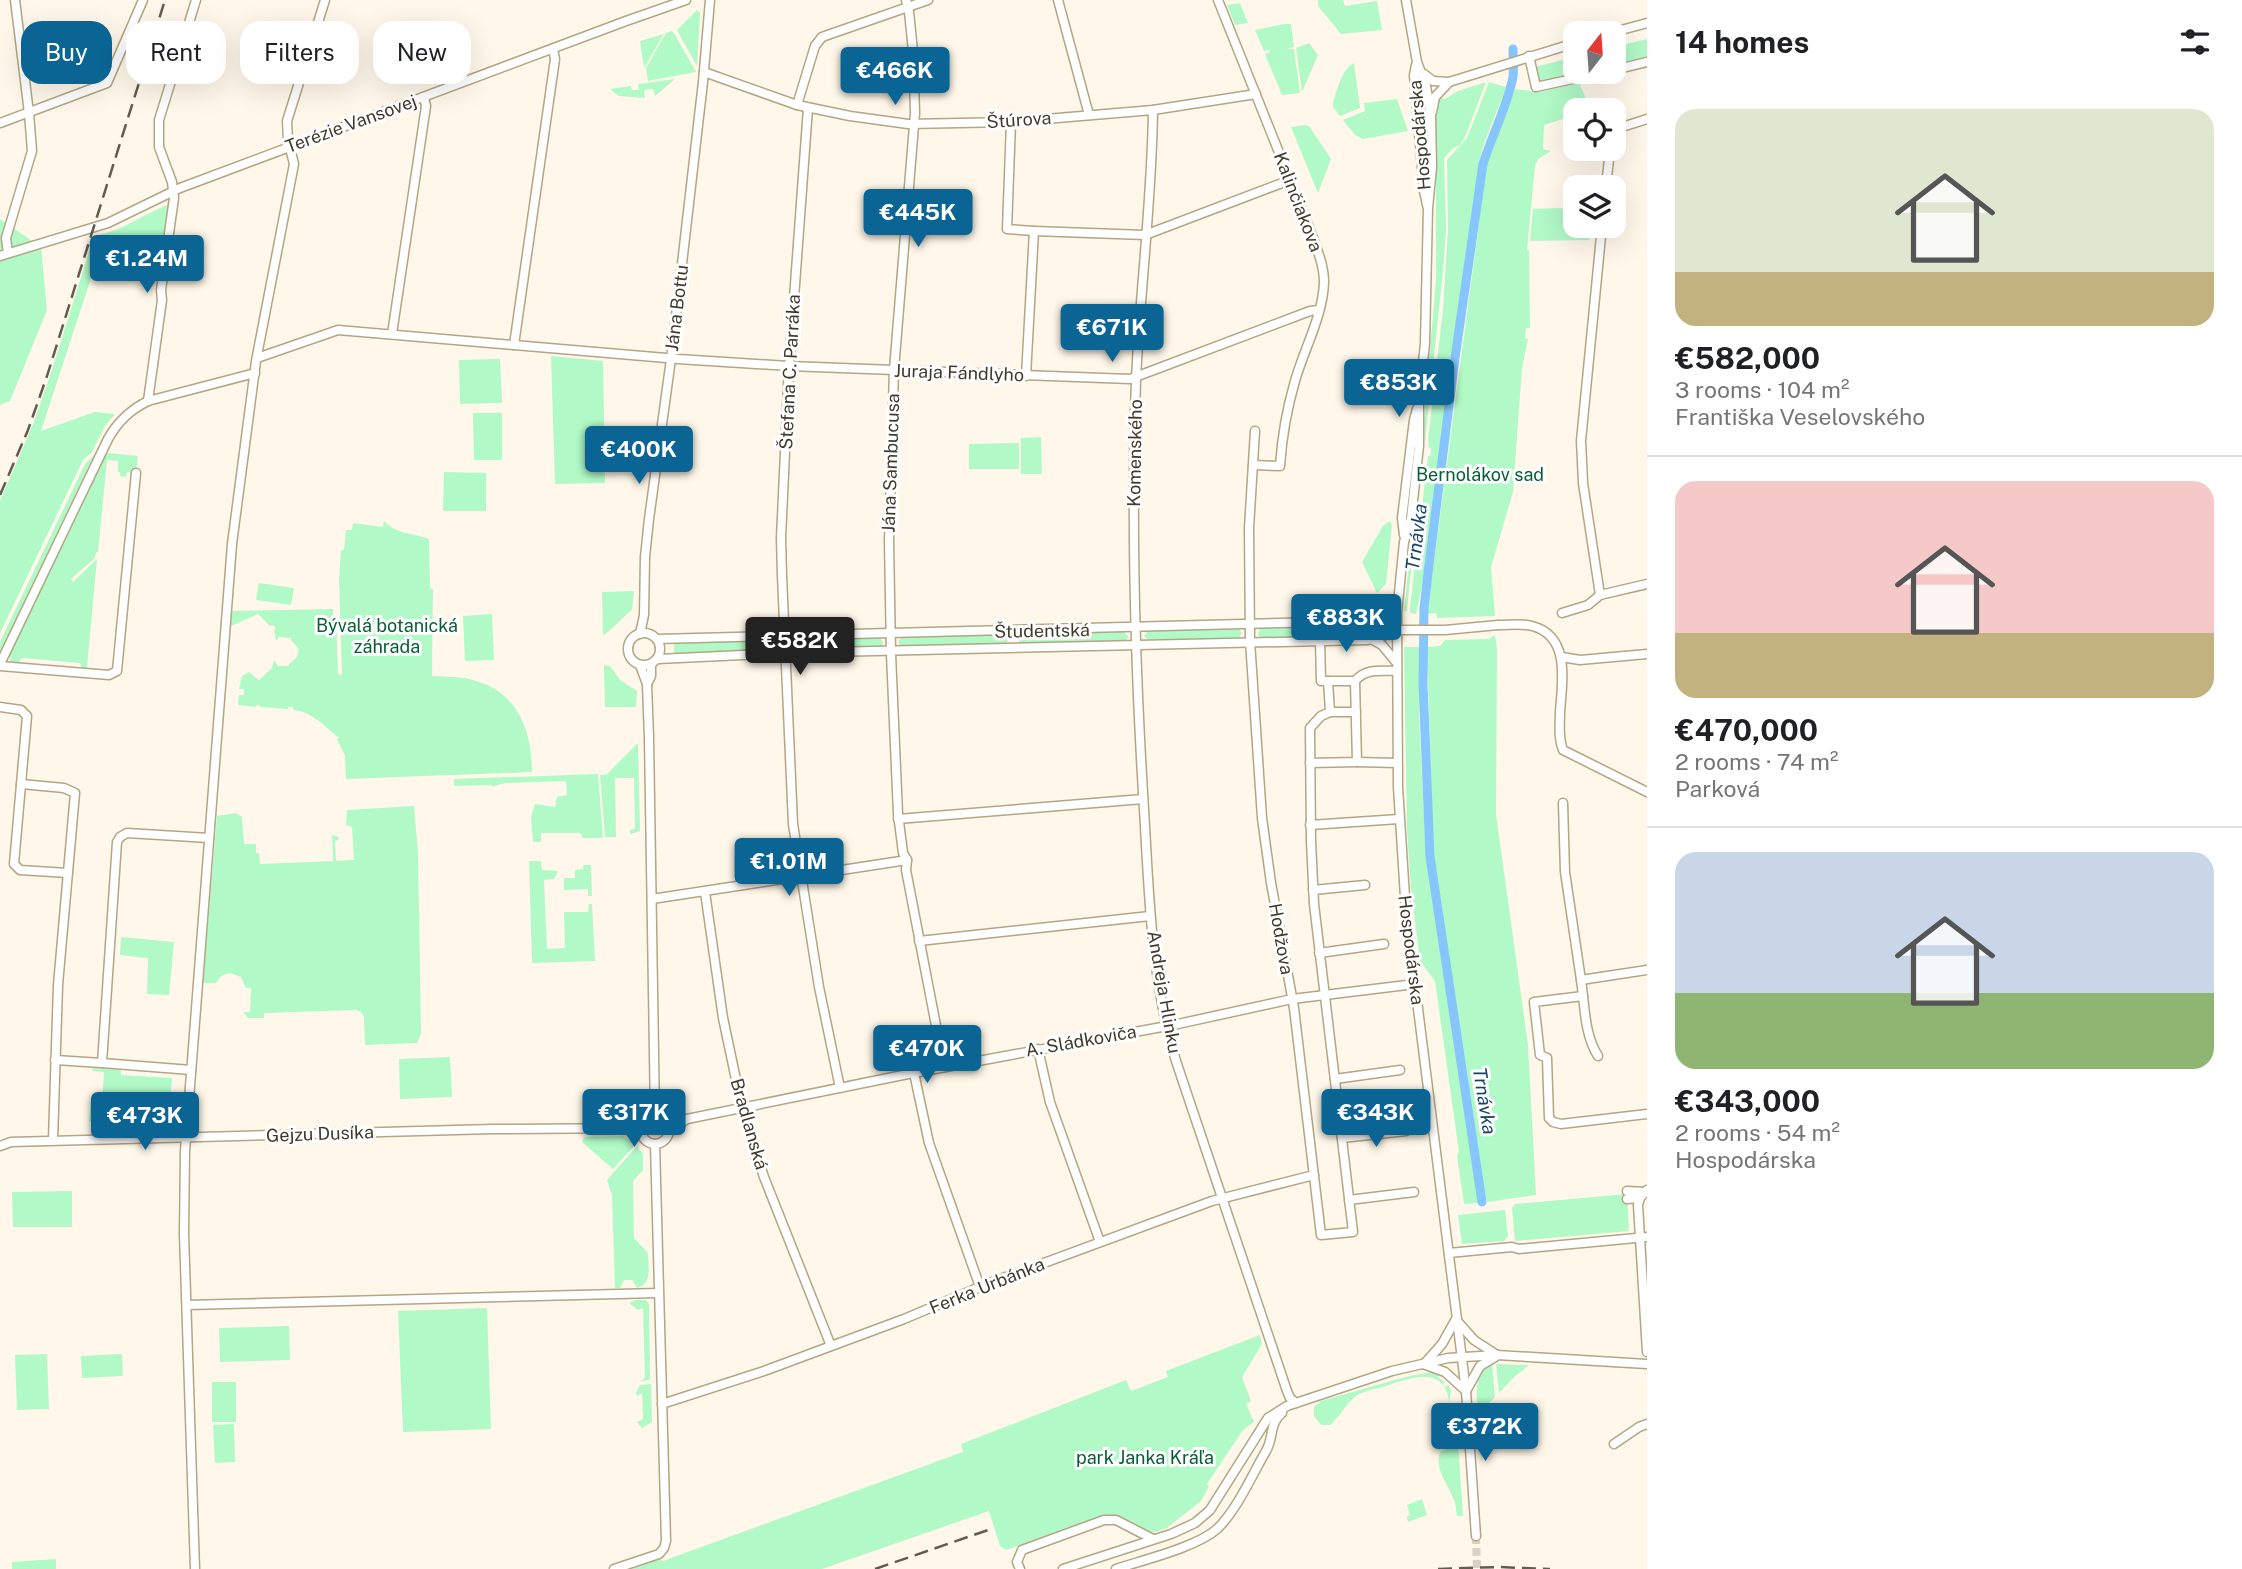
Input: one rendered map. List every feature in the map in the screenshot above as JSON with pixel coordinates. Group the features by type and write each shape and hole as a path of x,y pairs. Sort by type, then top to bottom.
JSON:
{"street":[{"path":"4,255 6,239 32,151 15,0"},
{"path":"0,123 107,83 143,0"},
{"path":"148,401 174,200 174,191 159,147 159,120 196,0"},
{"path":"195,1569 184,1234 186,1136 232,544 257,358 294,164 287,121 325,0"},
{"name":"Terézie Vansovej","path":"4,255 108,223 174,191 686,0"},
{"name":"Jána Bottu","path":"655,1116 647,684 640,665 633,661 628,651 630,641 640,634 644,615 647,545 671,359 710,0"},
{"path":"797,106 818,41 822,37 907,4 928,0"},
{"path":"1058,0 1089,115"},
{"name":"Kalinčiakova","path":"1218,0 1320,257 1324,282 1319,310 1295,380 1283,432 1280,466 1252,465"},
{"name":"Hospodárska","path":"1406,0 1417,62 1426,86 1431,116 1432,167 1428,208 1427,300 1419,401 1414,420 1402,518 1404,542 1396,666 1399,819 1405,901 1466,1391 1476,1536"},
{"name":"Jána Sambucusa","path":"907,4 916,108 894,370 889,541 890,635 898,819 944,1068"},
{"path":"1626,29 1647,23"},
{"path":"1417,62 1429,79 1449,82 1563,46"},
{"path":"514,345 555,59 553,49"},
{"path":"1529,56 1536,87 1563,81"},
{"name":"Hospodárska","path":"1417,62 1413,75 1428,208"},
{"path":"1626,67 1647,62"},
{"name":"Štúrova","path":"704,72 797,106 914,124 1011,122 1153,110 1256,94"},
{"name":"Hospodárska","path":"1431,116 1436,97 1449,82"},
{"path":"392,334 426,106 424,97"},
{"name":"Štefana C. Parráka","path":"808,108 789,366 781,538 782,593 792,813 800,878 839,1088"},
{"name":"Komenského","path":"1137,644 1133,499 1136,377 1153,110"},
{"path":"1626,126 1647,119"},
{"path":"1011,122 1007,229 1145,234 1290,180"},
{"path":"1026,376 1034,230"},
{"path":"1600,595 1583,483 1581,441 1601,238"},
{"name":"Juraja Fándlyho","path":"257,358 334,330 671,359 1130,379 1310,311 1319,310"},
{"path":"136,473 117,671 109,675 0,665 108,439 120,420 135,407 148,401 255,373"},
{"path":"1250,625 1249,528 1255,431"},
{"path":"1562,613 1588,605 1600,595 1647,584"},
{"name":"Jána Bottu","path":"644,615 661,649 647,684"},
{"name":"Študentská","path":"654,637 890,635 1379,621 1397,630"},
{"name":"Hodžova","path":"1250,625 1266,853 1292,999 1321,1235 1353,1232 1349,1200"},
{"path":"1397,630 1432,631 1499,625 1532,626 1543,631 1553,639 1562,657 1559,737 1563,750 1647,792"},
{"name":"Študentská","path":"654,662 785,653 1371,639 1397,630"},
{"path":"640,634 654,637"},
{"path":"1357,762 1355,681 1368,672 1396,666 1382,645 1371,639"},
{"path":"1320,640 1321,681 1355,681"},
{"name":"Andreja Hlinku","path":"1137,644 1150,916 1166,1026 1286,1387 1290,1398 1296,1403"},
{"path":"1562,657 1580,660 1647,654"},
{"path":"640,665 654,662"},
{"path":"1328,681 1330,712"},
{"path":"0,707 19,709 27,715 14,864 20,870 68,873"},
{"path":"1356,712 1330,712 1321,716 1310,728 1313,890 1324,996 1349,1200 1414,1192"},
{"path":"1310,763 1397,763"},
{"path":"21,783 64,788 75,793 58,985 53,1140"},
{"path":"898,819 1143,799"},
{"path":"1563,803 1565,872 1588,1036 1598,1056"},
{"path":"1310,825 1399,819"},
{"path":"102,1063 117,842 127,833 209,838"},
{"path":"652,899 907,860"},
{"path":"1313,890 1365,885"},
{"name":"Bradlanská","path":"705,892 723,1018 742,1108 764,1177 831,1346"},
{"path":"919,941 1150,916"},
{"path":"1319,953 1384,944"},
{"path":"1581,980 1647,970"},
{"name":"A. Sládkoviča","path":"669,1130 687,1119 1292,999 1415,984"},
{"path":"1583,996 1534,1002 1540,1055 1547,1058 1549,1118 1561,1124 1647,1114"},
{"path":"1038,1049 1050,1102 1100,1242"},
{"path":"55,1060 191,1070"},
{"path":"1335,1079 1400,1070"},
{"path":"914,1073 929,1143 981,1287"},
{"path":"655,1116 664,1120 669,1130 666,1139 655,1144 644,1139 641,1128 645,1120 655,1116"},
{"name":"Gejzu Dusíka","path":"0,1146 11,1142 186,1136 641,1128"},
{"path":"1342,1139 1406,1131"},
{"path":"614,1569 659,1554 666,1541 655,1144"},
{"name":"Ferka Urbánka","path":"662,1404 764,1371 1222,1198 1314,1175"},
{"path":"1627,1195 1644,1193 1642,1235 1647,1352"},
{"path":"1449,1253 1512,1247 1519,1249 1642,1235"},
{"path":"187,1305 659,1293"},
{"path":"1423,1364 1443,1344 1456,1318 1474,1340 1497,1355"},
{"path":"1423,1364 1445,1371 1466,1391 1480,1366 1497,1355"},
{"path":"1063,1569 1153,1539 1204,1517 1268,1418 1278,1410 1296,1403 1354,1383 1423,1364 1462,1357 1497,1355 1647,1364"},
{"path":"1116,1569 1201,1539 1217,1528 1228,1515 1270,1445 1272,1427 1277,1417 1296,1403"},
{"path":"1614,1444 1647,1424"},
{"path":"1020,1569 1017,1562 1022,1550 1104,1520 1116,1520 1153,1539"}],"green space":[{"path":"1318,0 1343,0 1345,6 1377,1 1382,30 1341,34 1318,6"},
{"path":"1240,3 1248,23 1235,25 1227,5"},
{"path":"697,10 700,13 697,66 677,30"},
{"path":"1291,24 1294,47 1286,49 1294,49 1300,93 1282,95 1265,54 1270,50 1264,51 1255,30"},
{"path":"671,31 696,72 648,81 646,68 666,33"},
{"path":"664,34 644,68 640,41"},
{"path":"1647,39 1647,59 1626,63 1626,44"},
{"path":"1309,43 1318,55 1302,92 1296,48"},
{"path":"1563,60 1563,78 1538,82 1535,67"},
{"path":"1354,63 1360,108 1340,116 1333,107 1333,102 1343,75"},
{"path":"675,79 655,96 653,89 644,90 645,98 619,96 610,89 631,86 632,90 639,90 638,84"},
{"path":"1486,82 1465,137 1460,145 1444,158 1446,230 1425,442 1424,420 1436,280 1436,108 1439,97 1445,99 1458,91"},
{"path":"1489,82 1506,87 1480,158 1424,576 1416,614 1410,613 1410,608 1428,456 1431,456 1428,440 1443,310 1448,230 1447,160 1467,138"},
{"name":"Bernolákov sad","path":"1579,84 1585,98 1563,98 1563,119 1544,125 1543,149 1551,151 1538,159 1535,166 1527,250 1530,328 1526,328 1525,338 1528,339 1522,368 1513,492 1491,567 1495,616 1437,618 1436,613 1427,614 1487,163 1515,89 1539,92"},
{"path":"1397,99 1408,131 1363,139 1355,135 1343,120 1365,111 1364,103"},
{"path":"1309,126 1331,159 1318,193 1291,127"},
{"path":"172,203 163,253 130,249 131,239 111,249 93,272 41,431 95,412 115,414 105,426 92,452 83,460 0,633 0,501 34,422 94,236 114,231"},
{"path":"1533,209 1563,209 1563,238 1589,240 1530,241"},
{"path":"0,219 41,247 47,310 10,401 0,405"},
{"path":"551,356 603,361 605,483 555,484"},
{"path":"500,359 502,403 460,404 459,360"},
{"path":"473,413 502,413 502,460 474,460"},
{"path":"1041,437 1042,474 1021,474 1021,438"},
{"path":"1019,443 1019,469 969,469 969,444"},
{"path":"105,454 138,456 136,472 127,472 126,477 120,476 118,472 118,461 107,460 98,552 95,558 71,579 73,582 97,559 87,667 82,669 80,663 22,658 18,663 11,662 9,656"},
{"path":"94,455 0,653 0,642 85,464"},
{"path":"444,472 486,473 486,511 443,511"},
{"path":"1419,491 1407,611 1404,611 1415,504"},
{"name":"Bývalá botanická záhrada","path":"384,521 399,531 429,539 430,588 433,589 432,676 471,679 503,695 513,705 526,729 532,772 346,779 345,756 337,739 339,738 313,717 293,710 293,707 288,709 238,705 239,695 244,695 244,689 239,689 242,676 249,672 259,680 272,668 274,660 278,666 289,666 297,657 299,649 291,638 279,637 276,641 276,628 270,626 258,614 231,626 232,611 333,609 333,615 336,615 338,674 342,675 339,580 341,550 344,550 346,530 352,530 353,523 383,527"},
{"path":"1390,521 1392,525 1386,584 1377,593 1362,562 1383,526"},
{"path":"259,583 294,588 291,605 256,600"},
{"path":"634,591 632,610 603,635 602,592"},
{"path":"492,614 494,660 465,661 463,616"},
{"path":"1377,623 1378,635 1262,639 1258,635 1263,627"},
{"path":"1238,628 1242,633 1238,639 1149,641 1144,636 1149,630"},
{"path":"1123,631 1129,637 1124,642 1023,644 1018,638 1021,633"},
{"path":"1004,634 1009,637 1006,645 902,648 898,642 903,636"},
{"path":"1495,635 1496,814 1528,1045 1536,1195 1487,1202 1433,855 1427,647 1440,646 1445,640 1488,639"},
{"path":"877,637 883,644 878,649 792,649 790,645 796,639"},
{"path":"775,639 778,645 775,651 674,655 674,642"},
{"path":"1404,647 1420,647 1419,716 1426,858 1478,1203 1464,1204 1435,981 1420,961 1411,888 1407,830"},
{"path":"604,665 610,666 620,680 637,691 636,707 605,707"},
{"path":"638,743 640,831 630,834 630,830 635,829 634,778 615,778 616,837 605,837 600,775 606,775"},
{"path":"598,774 603,838 582,838 581,833 541,833 541,842 533,842 531,817 535,804 555,807 557,797 567,795 566,781 505,783 491,787 492,785 454,786 454,779"},
{"path":"414,806 418,852 421,1034 417,1043 365,1045 364,1017 356,1010 264,1013 264,1018 248,1018 243,1012 250,1012 251,988 246,988 241,977 230,973 221,976 216,983 203,983 217,816 236,813 242,817 244,844 256,844 260,864 333,861 332,835 339,837 335,841 336,861 354,860 352,827 346,825 347,810"},
{"path":"529,861 541,861 542,870 558,871 554,879 544,880 547,949 565,948 564,912 588,912 589,904 592,904 595,961 532,963"},
{"path":"583,865 591,865 592,896 588,896 588,889 564,890 564,878 575,878 575,870 583,869"},
{"path":"121,937 174,942 169,995 147,994 148,958 120,955"},
{"path":"450,1057 452,1097 400,1099 399,1059"},
{"path":"93,1068 121,1070 121,1075 172,1078 168,1125 95,1127 95,1122 89,1122 91,1102 102,1103 104,1072 92,1071"},
{"path":"623,1136 636,1144 613,1169 582,1142 584,1137"},
{"path":"637,1146 643,1154 643,1170 633,1181 634,1238 648,1253 648,1279 637,1288 632,1280 624,1280 620,1288 615,1288 612,1195 607,1180"},
{"path":"72,1191 72,1227 13,1227 12,1192"},
{"path":"1627,1194 1629,1231 1515,1241 1512,1208 1515,1204"},
{"path":"1505,1210 1508,1236 1504,1241 1462,1244 1458,1215"},
{"path":"646,1300 649,1304 650,1380 640,1381 645,1378 643,1308 638,1310 629,1303"},
{"path":"487,1308 491,1429 403,1432 398,1311"},
{"path":"289,1326 290,1360 220,1362 219,1328"},
{"name":"park Janka Kráľa","path":"1260,1335 1262,1344 1242,1377 1251,1401 1246,1404 1254,1422 1243,1430 1207,1484 1209,1486 1201,1501 1167,1528 1156,1532 1142,1530 1105,1517 1006,1550 1000,1546 989,1511 822,1569 632,1569 659,1559 663,1561 963,1452 961,1444 1126,1380 1131,1391 1168,1377 1166,1371"},
{"path":"47,1354 49,1409 17,1410 15,1355"},
{"path":"122,1354 123,1376 82,1378 81,1356"},
{"path":"1492,1364 1495,1397 1478,1414 1479,1380 1481,1374"},
{"path":"1496,1364 1529,1365 1499,1393"},
{"path":"1431,1372 1439,1373 1438,1377 1445,1382 1445,1387 1448,1385 1451,1390 1449,1403 1441,1382 1424,1377 1403,1380 1359,1394 1330,1425 1321,1425 1314,1416 1314,1407 1321,1401"},
{"path":"212,1382 236,1382 236,1422 212,1422"},
{"path":"651,1384 652,1422 642,1428 637,1422 643,1419 642,1393 637,1396 636,1393 640,1385"},
{"path":"234,1424 235,1462 215,1463 213,1425"},
{"path":"1457,1428 1463,1516 1457,1516 1454,1500 1439,1464 1440,1452 1450,1448 1446,1432"},
{"path":"1422,1499 1427,1515 1408,1522 1407,1517 1410,1515 1407,1505"},
{"path":"56,1559 56,1569 12,1569 12,1562"}],"waterway":[{"name":"Trnávka","path":"1482,1202 1430,857 1423,684 1424,608 1455,358 1483,164 1510,88 1513,49"}],"tunnel":[{"path":"1476,1536 1477,1569"}],"railway":[{"path":"0,495 28,430 47,376 165,0"},
{"path":"875,1569 991,1529"},
{"path":"1438,1569 1550,1569"}]}
